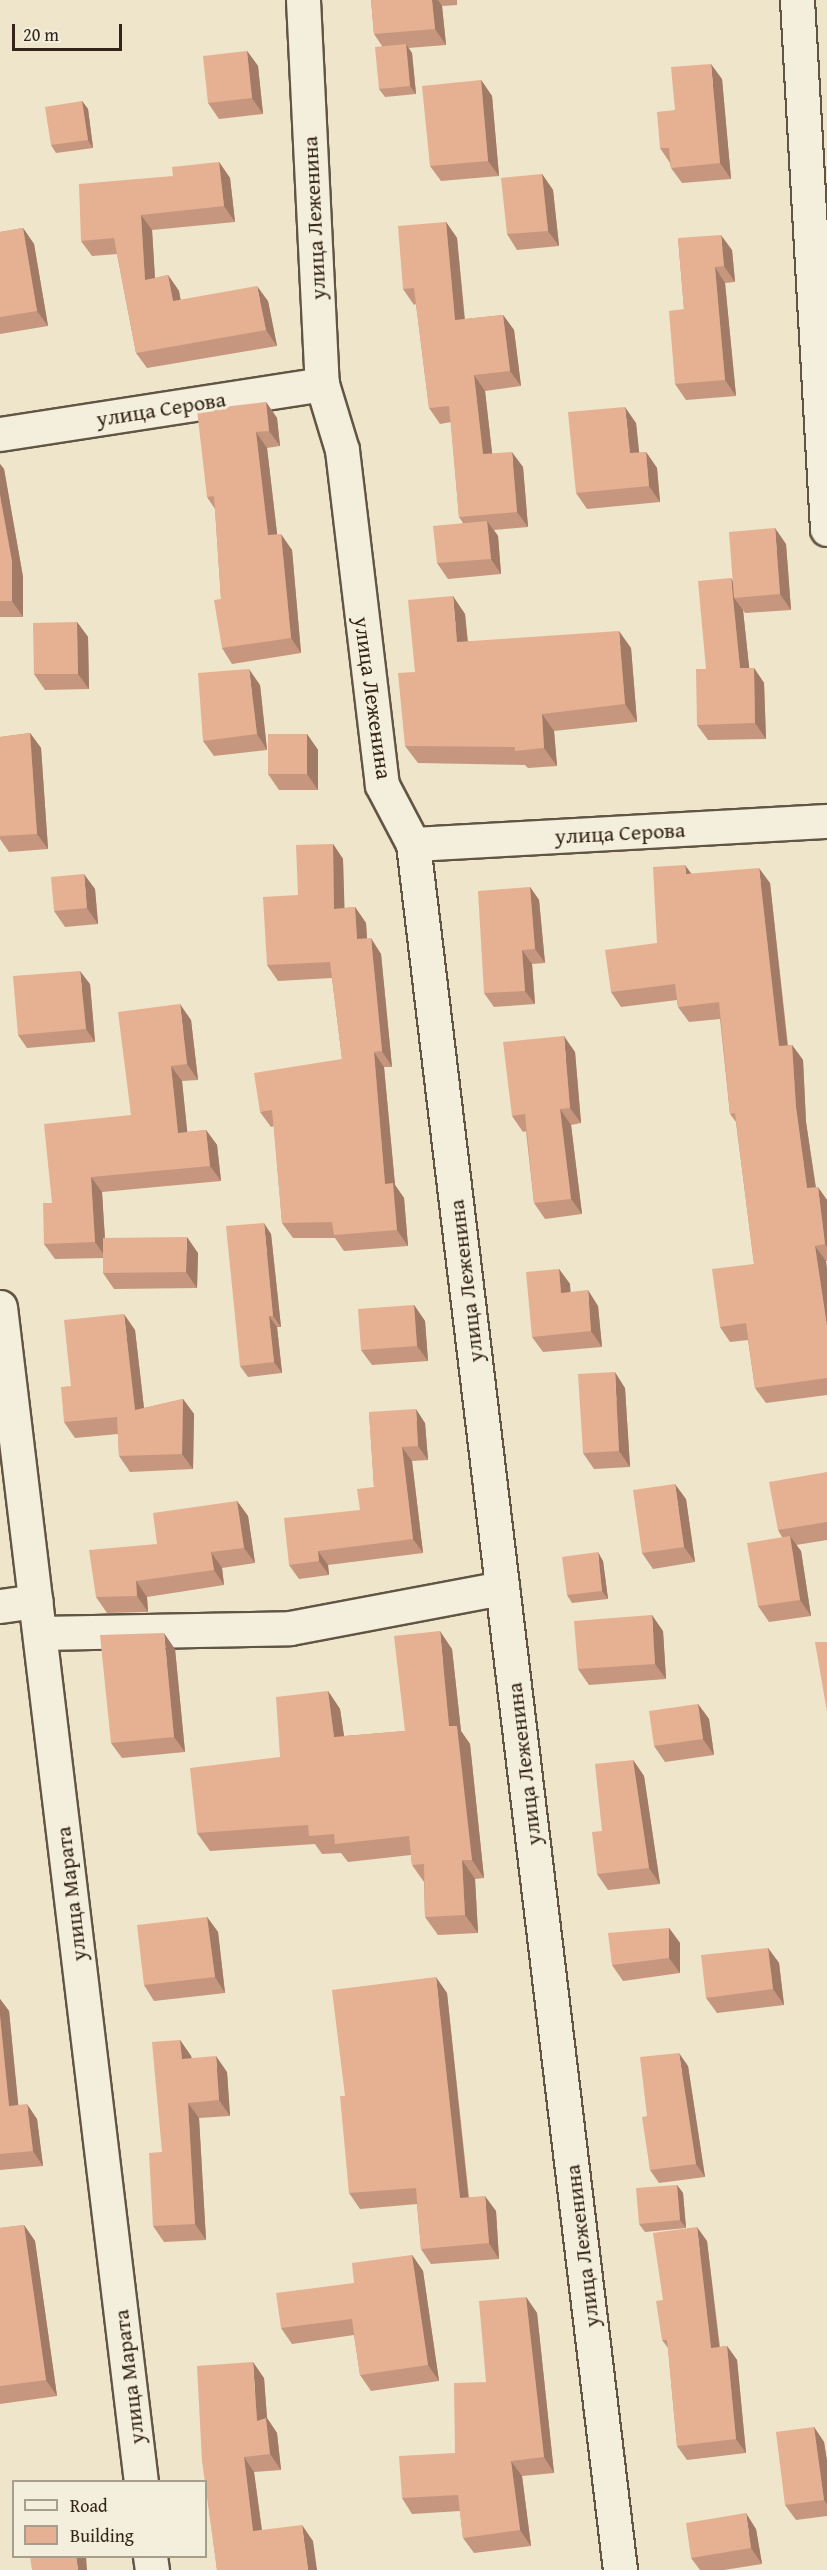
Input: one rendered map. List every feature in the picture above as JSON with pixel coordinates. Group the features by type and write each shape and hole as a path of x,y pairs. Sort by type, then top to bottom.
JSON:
{"street":[{"name":"улица Леженина","path":"303,0 322,384 342,450 382,785 413,844 620,2570"},
{"path":"798,0 827,529"},
{"name":"улица Серова","path":"0,434 322,384"},
{"name":"улица Серова","path":"413,844 827,821"},
{"name":"улица Марата","path":"0,1307 141,2480"},
{"path":"0,1606 38,1617 290,1628 502,1588"}],"building":[{"path":"371,0 432,0 435,29 374,34"},
{"path":"406,44 410,86 379,89 375,47"},
{"path":"247,51 252,98 208,103 203,56"},
{"path":"711,64 720,163 671,168 669,148 660,148 657,112 675,110 671,67"},
{"path":"481,80 488,161 430,166 422,86"},
{"path":"82,101 88,140 51,145 45,107"},
{"path":"219,162 224,206 141,215 145,280 168,275 173,301 257,286 266,330 136,353 114,238 81,241 79,184 173,176 172,167"},
{"path":"542,174 548,231 507,234 501,178"},
{"path":"446,222 455,320 503,315 510,371 474,375 483,454 512,452 517,512 459,517 449,406 429,408 414,288 403,289 398,226"},
{"path":"23,228 37,311 0,317 0,232"},
{"path":"721,235 724,266 715,267 725,380 675,384 669,311 684,309 678,238"},
{"path":"266,402 269,431 256,432 268,535 281,534 291,638 222,648 214,600 221,599 214,496 207,497 197,410"},
{"path":"625,407 630,453 646,452 649,486 576,493 568,412"},
{"path":"0,495 12,561 12,601 0,601"},
{"path":"487,521 491,559 437,563 433,526"},
{"path":"775,528 780,594 734,598 729,532"},
{"path":"731,578 740,668 754,668 755,723 697,725 696,669 706,669 698,581"},
{"path":"453,596 457,642 619,631 625,704 542,714 544,748 515,751 515,747 405,746 398,673 415,672 408,600"},
{"path":"77,622 78,674 34,674 33,623"},
{"path":"249,669 257,734 203,741 198,673"},
{"path":"30,733 37,834 0,836 0,737"},
{"path":"268,734 307,734 307,774 268,774"},
{"path":"333,844 334,909 355,907 357,939 371,938 382,1051 374,1052 385,1184 393,1183 397,1230 334,1235 332,1222 282,1223 272,1110 260,1112 254,1073 342,1059 330,962 267,965 263,897 298,895 296,845"},
{"path":"685,865 686,874 759,868 779,1046 792,1045 796,1107 807,1188 818,1187 825,1244 815,1246 827,1326 827,1378 755,1388 746,1323 720,1327 712,1269 754,1264 735,1113 730,1114 719,1002 678,1007 675,984 611,992 605,950 657,943 653,867"},
{"path":"84,874 87,908 54,911 51,877"},
{"path":"530,887 535,949 522,950 525,991 484,993 478,891"},
{"path":"80,971 86,1029 18,1035 13,976"},
{"path":"180,1004 187,1064 171,1066 178,1133 206,1130 210,1166 91,1177 95,1242 44,1244 43,1203 52,1203 44,1124 131,1115 118,1012"},
{"path":"564,1036 570,1108 560,1109 571,1199 534,1203 525,1114 512,1116 503,1042"},
{"path":"264,1223 273,1316 269,1316 274,1362 240,1366 226,1226"},
{"path":"187,1237 186,1272 103,1273 103,1238"},
{"path":"559,1269 561,1293 588,1290 591,1331 532,1337 526,1272"},
{"path":"414,1305 417,1346 361,1350 358,1309"},
{"path":"124,1314 135,1410 183,1399 182,1454 119,1456 117,1417 64,1422 61,1387 71,1386 64,1320"},
{"path":"615,1372 619,1451 583,1453 578,1374"},
{"path":"416,1409 418,1446 402,1447 413,1539 318,1551 319,1561 289,1565 284,1518 360,1510 357,1489 374,1487 369,1412"},
{"path":"827,1472 827,1522 778,1530 769,1482"},
{"path":"675,1484 684,1547 642,1553 633,1490"},
{"path":"237,1501 244,1548 211,1552 214,1570 136,1581 137,1596 96,1597 89,1550 157,1544 153,1513"},
{"path":"790,1536 800,1600 758,1606 747,1543"},
{"path":"598,1552 602,1591 567,1595 562,1557"},
{"path":"652,1615 655,1664 578,1669 574,1621"},
{"path":"440,1631 449,1726 457,1726 472,1860 462,1860 465,1915 425,1917 424,1864 412,1865 409,1836 335,1844 334,1834 309,1836 308,1825 197,1833 190,1768 280,1757 276,1697 328,1691 334,1737 405,1731 394,1636"},
{"path":"164,1633 174,1737 111,1743 100,1635"},
{"path":"815,1642 827,1642 827,1712"},
{"path":"698,1704 703,1739 654,1746 649,1711"},
{"path":"633,1760 649,1868 597,1874 592,1832 602,1831 595,1764"},
{"path":"207,1917 215,1977 144,1985 137,1925"},
{"path":"669,1928 669,1958 612,1965 608,1933"},
{"path":"768,1948 773,1989 706,1998 701,1955"},
{"path":"436,1977 460,2198 485,2196 489,2243 421,2249 416,2188 349,2193 340,2096 345,2096 332,1990"},
{"path":"0,2016 9,2106 27,2104 33,2151 0,2154"},
{"path":"180,2040 182,2059 216,2056 219,2100 188,2103 195,2224 153,2226 149,2153 162,2152 152,2042"},
{"path":"679,2053 696,2164 650,2170 642,2117 647,2116 640,2057"},
{"path":"677,2185 680,2220 639,2224 636,2188"},
{"path":"24,2225 46,2380 0,2386 0,2228"},
{"path":"697,2227 711,2348 727,2346 736,2439 677,2446 667,2340 662,2340 656,2301 663,2300 653,2233"},
{"path":"412,2255 428,2365 360,2375 352,2319 281,2328 276,2293 354,2283 352,2263"},
{"path":"526,2297 544,2457 511,2461 520,2530 463,2538 458,2495 402,2498 399,2456 455,2453 454,2383 486,2382 479,2301"},
{"path":"253,2362 257,2421 266,2418 270,2454 244,2457 253,2531 302,2525 308,2570 217,2570 207,2497 207,2480 205,2480 202,2461 197,2366"},
{"path":"814,2427 824,2500 785,2505 776,2432"},
{"path":"746,2513 751,2548 691,2558 686,2523"},
{"path":"30,2558 76,2558 78,2570 32,2570"}]}
